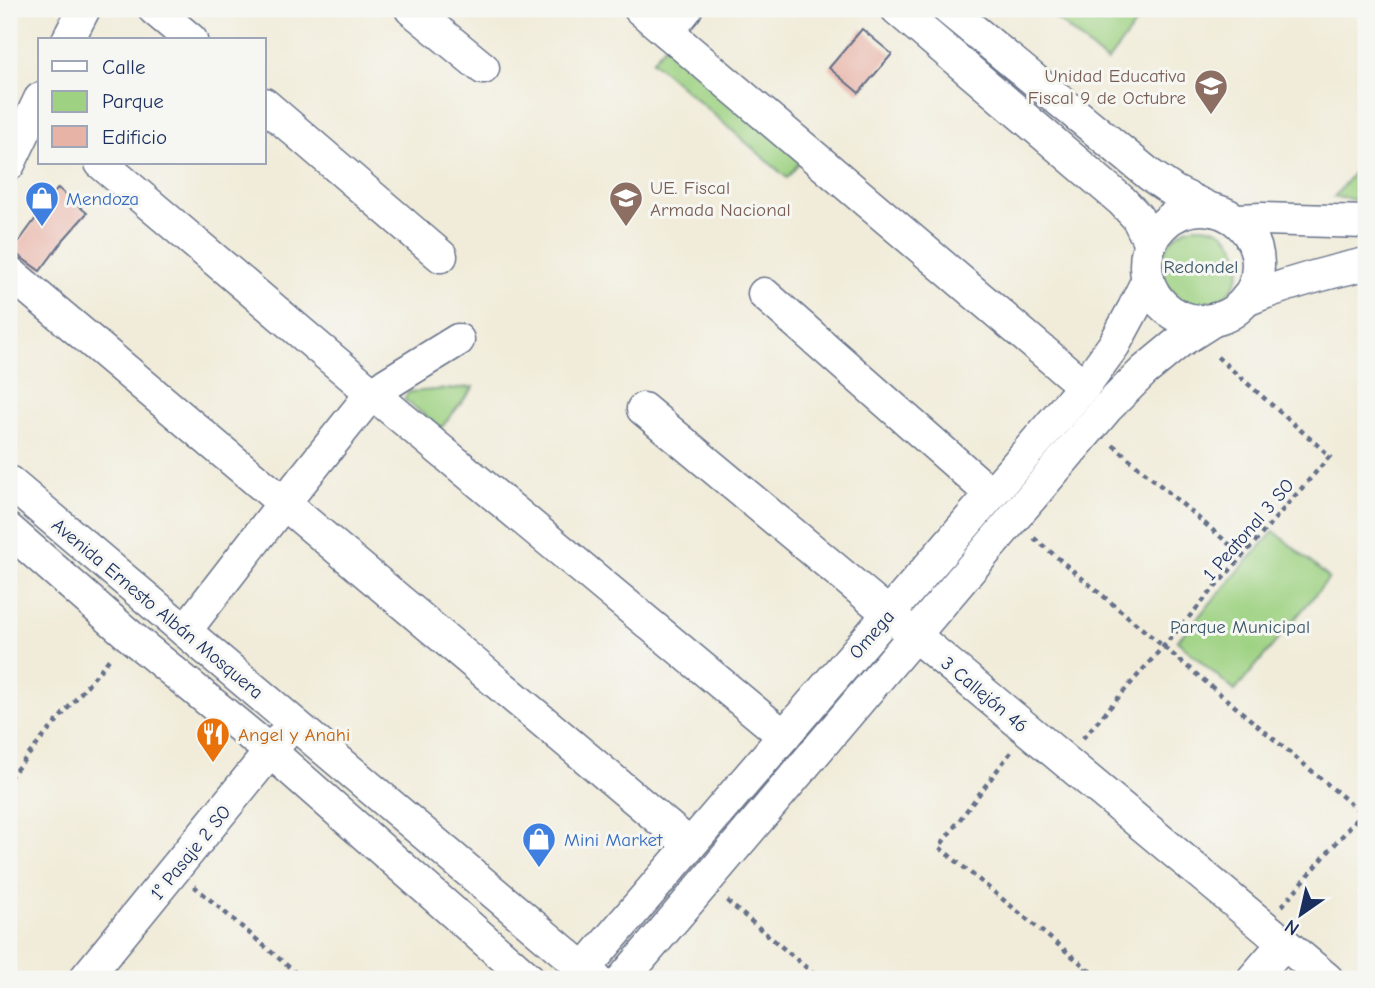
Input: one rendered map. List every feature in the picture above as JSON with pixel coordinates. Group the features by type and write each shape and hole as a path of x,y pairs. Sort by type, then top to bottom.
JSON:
{"street":[{"path":"69,38 84,9"},
{"path":"154,9 189,38"},
{"path":"411,9 482,68"},
{"path":"640,9 676,21 1084,386"},
{"path":"897,9 1122,201 1137,217 1150,243"},
{"path":"948,9 1150,176 1175,192 1225,215 1247,232 1255,248 1258,266 1255,284 1246,300"},
{"path":"266,106 441,256"},
{"path":"9,164 38,108"},
{"path":"102,164 372,393 785,736"},
{"path":"1366,222 1262,219 1193,209 1175,215 1160,227 1150,243 1146,261 1147,279 1155,295 1166,307 1181,316 1198,320 1203,327 1232,312 1246,300 1280,286 1366,264"},
{"path":"9,272 690,845"},
{"name":"Omega","path":"586,976 690,845 1084,386 1114,345 1147,279"},
{"path":"764,294 991,494"},
{"name":"Omega","path":"623,979 1107,408 1178,342 1203,327"},
{"path":"185,631 372,393 458,340"},
{"name":"3 Callejón 46","path":"643,409 1327,979"},
{"name":"Avenida Ernesto Albán Mosquera","path":"9,482 294,723 586,976"},
{"name":"Avenida Ernesto Albán Mosquera","path":"9,530 130,636 271,752 529,979"},
{"name":"1° Pasaje 2 SO","path":"85,979 294,723"},
{"path":"1254,979 1274,935"}],"path":[{"name":"1 Peatonal 3 SO","path":"1064,760 1330,456 1203,327"},
{"path":"1091,426 1243,556"},
{"path":"1012,520 1362,814"},
{"path":"9,778 130,636"},
{"path":"1028,729 939,847 1100,979"},
{"path":"1274,935 1366,808"},
{"path":"175,870 303,979"},
{"path":"705,882 820,979"},
{"path":"1078,979 1087,968"}],"green space":[{"path":"1045,9 1145,9 1146,10 1107,62"},
{"path":"670,40 805,156 787,178 652,61"},
{"path":"1366,157 1366,201 1334,197"},
{"name":"Redondel","path":"1201,226 1216,229 1229,237 1237,250 1240,265 1237,280 1229,293 1216,301 1201,304 1186,301 1173,293 1165,280 1162,265 1165,250 1173,237 1186,229"},
{"path":"474,387 441,428 404,399 409,392"},
{"name":"Parque Municipal","path":"1274,531 1329,578 1235,691 1177,641"}],"building":[{"path":"862,29 892,54 859,93 829,68"},
{"path":"58,188 87,213 40,271 12,251"}],"place":[{"name":"Unidad Educativa Fiscal 9 de Octubre","path":"1211,116"},
{"name":"Mendoza","path":"42,228"},
{"name":"UE. Fiscal Armada Nacional","path":"626,228"},
{"name":"Angel y Anahi","path":"213,764"},
{"name":"Mini Market","path":"539,869"}]}
